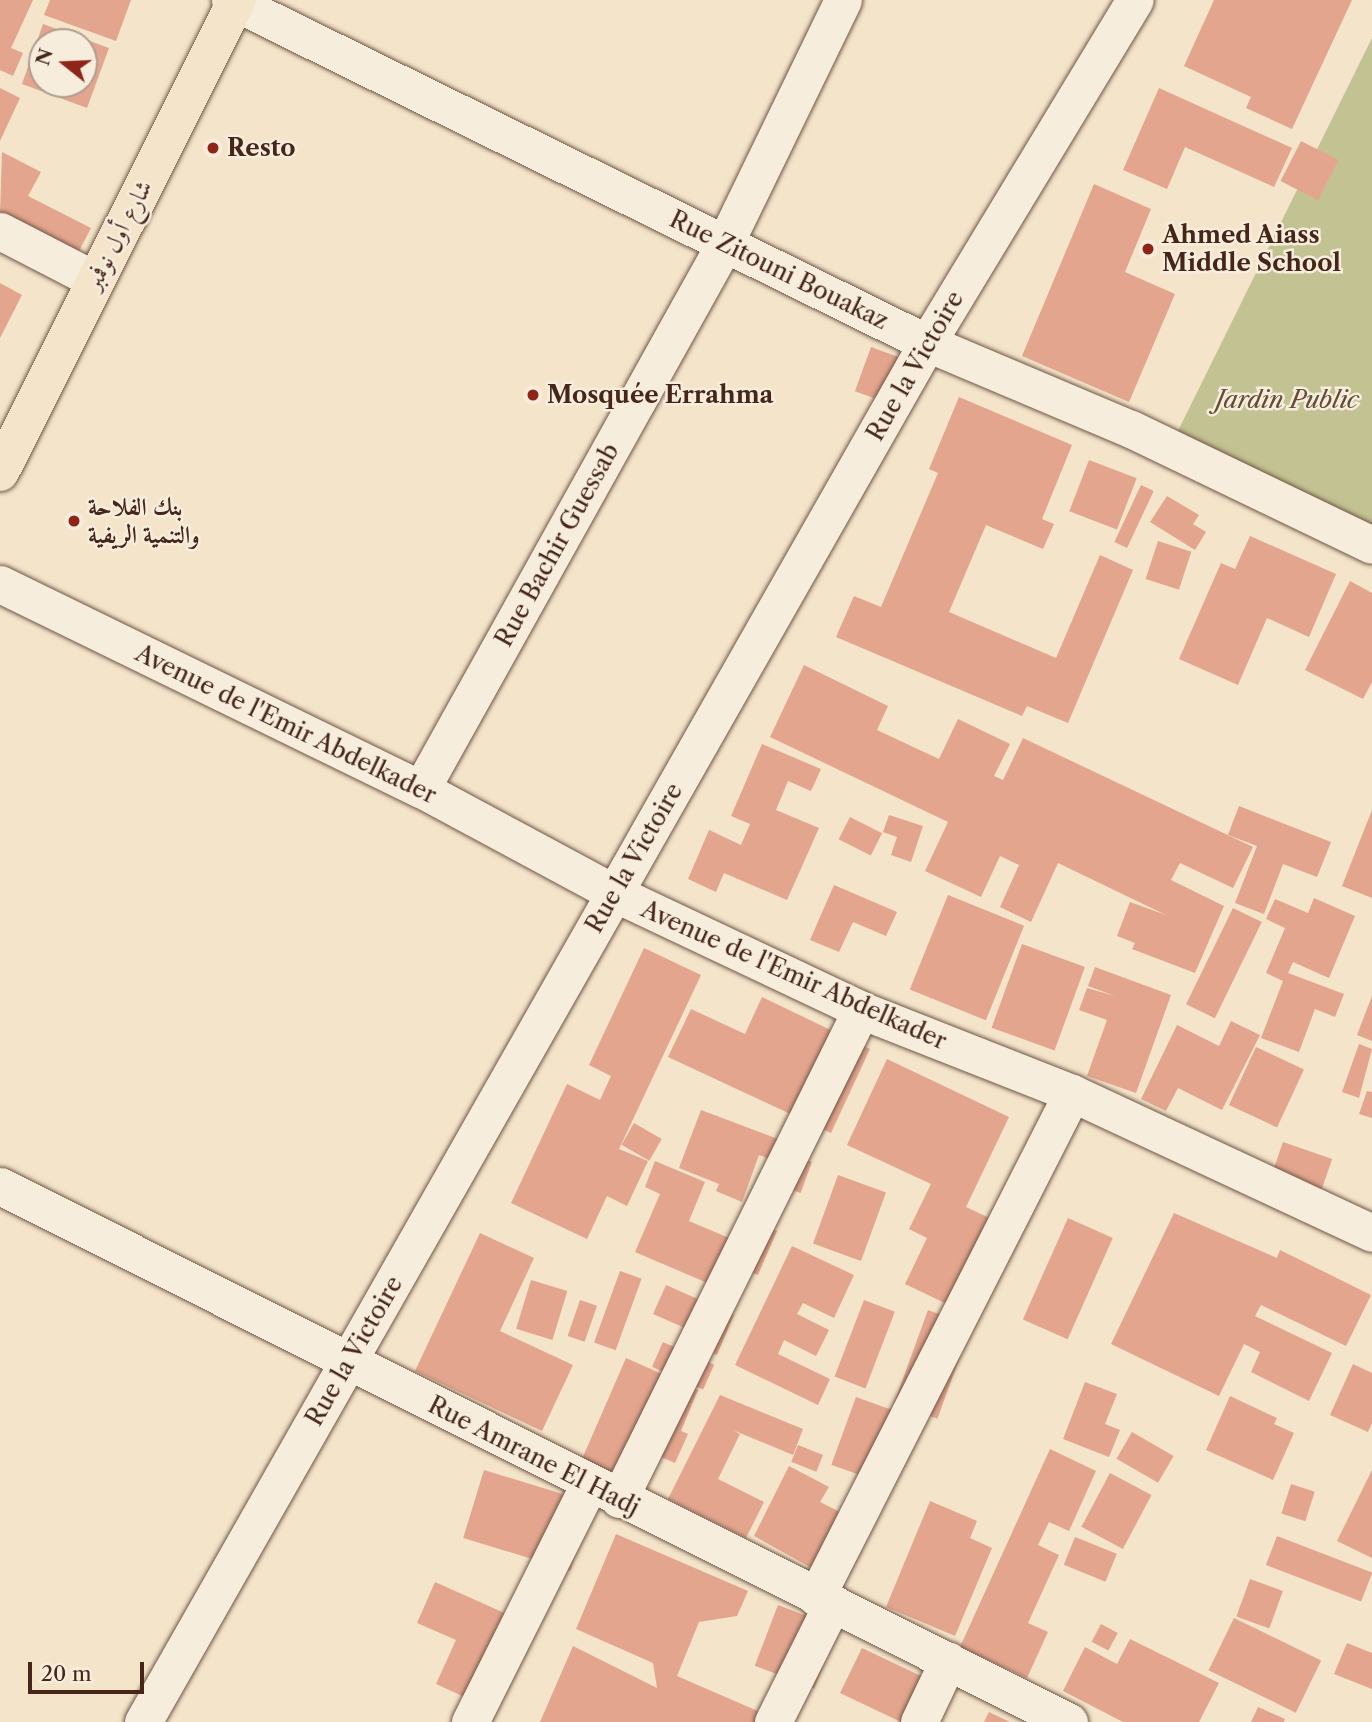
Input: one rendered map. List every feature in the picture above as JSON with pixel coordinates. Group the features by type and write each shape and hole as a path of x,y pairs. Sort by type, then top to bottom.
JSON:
{"main road":[{"name":"شارع أول نوفمبر","path":"0,472 234,1"}],"street":[{"name":"Rue Bachir Guessab","path":"421,789 725,243 844,0"},
{"name":"Rue la Victoire","path":"143,1722 927,343 1135,0"},
{"name":"Rue Zitouni Bouakaz","path":"234,1 927,343 1131,429 1372,545"},
{"path":"0,231 95,280"},
{"name":"Avenue de l'Emir Abdelkader","path":"0,584 421,789 614,893 861,1010 1072,1093 1372,1233"},
{"path":"470,1722 604,1492 861,1010"},
{"path":"773,1722 824,1600 1072,1093"},
{"name":"Rue Amrane El Hadj","path":"0,1186 604,1492 1069,1722"},
{"path":"919,1722 948,1661"}],"green space":[{"name":"Jardin Public","path":"1372,38 1372,535 1173,441"}],"building":[{"path":"0,0 33,0 11,48 23,53 13,76 0,70"},
{"path":"50,0 131,0 116,41 98,34 98,28 80,28 44,15"},
{"path":"1214,0 1352,0 1292,129 1246,108 1251,97 1184,66"},
{"path":"98,44 109,48 98,78"},
{"path":"28,67 28,86 22,84"},
{"path":"0,88 20,98 0,141"},
{"path":"1159,88 1292,148 1274,187 1185,147 1167,189 1123,170"},
{"path":"60,98 91,98 87,108"},
{"path":"1301,141 1338,160 1318,200 1281,181"},
{"path":"2,152 41,172 28,196 91,228 77,255 0,215"},
{"path":"1094,184 1151,209 1125,272 1175,294 1129,402 1022,356"},
{"path":"0,283 22,295 0,338"},
{"path":"871,347 915,363 899,407 855,391"},
{"path":"959,397 1072,445 1042,519 1054,524 1043,549 986,525 949,612 1056,658 1100,555 1133,570 1068,723 1027,706 1022,716 836,637 854,596 881,607 938,473 929,469"},
{"path":"1089,460 1137,478 1117,530 1069,511"},
{"path":"1141,485 1154,491 1127,548 1114,542"},
{"path":"1167,496 1199,515 1193,524 1206,532 1195,550 1150,522"},
{"path":"1250,536 1336,574 1309,637 1267,618 1238,685 1179,659 1221,563 1235,569"},
{"path":"1158,541 1191,552 1179,590 1146,579"},
{"path":"1350,581 1372,593 1372,682 1363,699 1305,670"},
{"path":"804,665 888,706 877,730 939,759 958,719 1010,744 994,776 1003,780 1023,738 1253,847 1233,888 1180,863 1171,880 1224,906 1195,973 1132,949 1135,943 1117,936 1130,902 1166,915 1058,863 1031,922 1000,907 1019,865 1000,856 981,897 925,871 948,822 770,737"},
{"path":"762,744 821,769 811,791 788,781 776,810 819,828 787,900 724,873 716,892 688,879 709,830 741,845 750,824 731,816"},
{"path":"1239,806 1331,842 1317,877 1283,864 1264,914 1235,903 1257,846 1228,835"},
{"path":"1372,810 1372,898 1342,886"},
{"path":"889,815 923,826 911,862 891,855 897,837 883,832"},
{"path":"850,817 882,833 871,856 839,839"},
{"path":"834,885 897,912 886,936 853,922 839,952 810,940"},
{"path":"948,895 1024,926 986,1020 910,990"},
{"path":"1314,898 1355,916 1329,978 1293,962 1288,973 1344,994 1335,1017 1315,1009 1299,1052 1261,1038 1283,981 1266,973 1285,928 1266,919 1275,899 1308,913"},
{"path":"1233,908 1262,922 1215,1018 1186,1004"},
{"path":"1022,944 1085,967 1055,1051 992,1028"},
{"path":"644,948 701,975 619,1149 648,1161 627,1206 607,1196 587,1239 511,1203 567,1084 600,1100 611,1076 589,1065"},
{"path":"1095,967 1171,995 1136,1093 1087,1076 1107,1020 1079,1010 1087,988 1115,996 1088,986"},
{"path":"1372,996 1372,1041 1357,1035"},
{"path":"762,997 870,1049 831,1133 668,1057 691,1009 745,1034"},
{"path":"1231,1021 1260,1035 1222,1110 1178,1088 1166,1111 1141,1099 1177,1025 1219,1046"},
{"path":"1359,1044 1372,1049 1359,1098 1342,1092"},
{"path":"1256,1047 1304,1069 1277,1127 1229,1105"},
{"path":"887,1059 1009,1117 966,1207 996,1221 974,1317 905,1284 927,1238 909,1229 931,1184 847,1145"},
{"path":"1367,1091 1372,1092 1372,1118 1359,1114"},
{"path":"701,1110 778,1139 770,1159 759,1155 742,1202 716,1191 719,1184 679,1168"},
{"path":"634,1123 662,1139 649,1161 622,1145"},
{"path":"1283,1142 1332,1159 1322,1189 1273,1172"},
{"path":"779,1150 812,1162 801,1193 768,1181"},
{"path":"655,1161 705,1182 689,1221 736,1241 746,1218 777,1231 758,1275 750,1272 740,1297 635,1252 660,1194 645,1187"},
{"path":"838,1175 886,1192 861,1261 813,1244"},
{"path":"1174,1213 1277,1258 1280,1250 1371,1295 1346,1346 1261,1305 1255,1316 1332,1353 1309,1401 1251,1372 1260,1352 1244,1344 1219,1396 1111,1344"},
{"path":"1068,1218 1113,1238 1068,1339 1023,1319"},
{"path":"480,1233 534,1258 500,1331 573,1365 542,1431 415,1371"},
{"path":"792,1246 854,1275 834,1318 803,1303 797,1314 829,1330 816,1356 784,1340 778,1354 830,1379 818,1405 735,1365"},
{"path":"620,1271 642,1279 616,1350 594,1342"},
{"path":"531,1280 567,1291 552,1340 516,1329"},
{"path":"666,1285 734,1315 717,1355 689,1343 694,1332 653,1314"},
{"path":"580,1300 597,1306 585,1342 568,1336"},
{"path":"864,1300 895,1312 865,1388 835,1377"},
{"path":"928,1310 971,1326 937,1419 894,1403"},
{"path":"663,1342 714,1365 703,1389 652,1367"},
{"path":"626,1358 698,1390 681,1431 688,1434 675,1463 644,1450 631,1480 582,1459"},
{"path":"1353,1364 1372,1373 1372,1423 1368,1432 1330,1415"},
{"path":"1085,1382 1117,1394 1105,1424 1120,1430 1109,1457 1063,1439"},
{"path":"720,1395 803,1429 793,1455 733,1430 740,1434 718,1479 764,1502 746,1538 668,1499"},
{"path":"1230,1396 1277,1418 1274,1424 1294,1433 1273,1480 1206,1450"},
{"path":"856,1397 913,1418 889,1486 831,1465"},
{"path":"1132,1432 1174,1456 1158,1483 1116,1459"},
{"path":"798,1445 823,1455 816,1472 791,1462"},
{"path":"1050,1449 1096,1471 1069,1531 1049,1522 1038,1545 1059,1555 1028,1623 1048,1632 1027,1678 960,1647"},
{"path":"789,1466 829,1487 820,1502 848,1516 819,1572 754,1536"},
{"path":"484,1470 591,1503 570,1571 463,1538"},
{"path":"1372,1470 1372,1558 1337,1541"},
{"path":"1110,1473 1151,1495 1123,1549 1081,1527"},
{"path":"1291,1484 1315,1492 1305,1521 1281,1513"},
{"path":"930,1501 977,1521 970,1538 992,1548 955,1636 886,1607"},
{"path":"616,1534 748,1591 737,1616 699,1622 677,1676 783,1722 540,1722 573,1646 657,1688 653,1663 576,1629"},
{"path":"1277,1536 1372,1572 1361,1601 1266,1565"},
{"path":"1075,1537 1117,1554 1105,1582 1064,1565"},
{"path":"1250,1579 1283,1591 1269,1629 1236,1617"},
{"path":"435,1582 531,1625 493,1710 436,1684 456,1640 417,1623"},
{"path":"778,1605 838,1628 814,1689 755,1666"},
{"path":"1234,1618 1321,1661 1296,1713 1209,1670"},
{"path":"1101,1624 1118,1633 1108,1651 1092,1642"},
{"path":"1130,1639 1219,1683 1199,1722 1123,1722 1063,1691 1085,1647 1117,1664"},
{"path":"1347,1643 1372,1653 1372,1689 1334,1674"},
{"path":"862,1648 942,1686 926,1722 901,1722 840,1693"},
{"path":"1258,1707 1285,1719 1284,1722 1251,1722"},
{"path":"989,1712 1010,1722 984,1722"}],"place":[{"name":"Resto","path":"213,148"},
{"name":"Ahmed Aiass Middle School","path":"1148,249"},
{"name":"Mosquée Errahma","path":"533,395"},
{"name":"بنك الفلاحة والتنمية الريفية","path":"74,521"}]}
